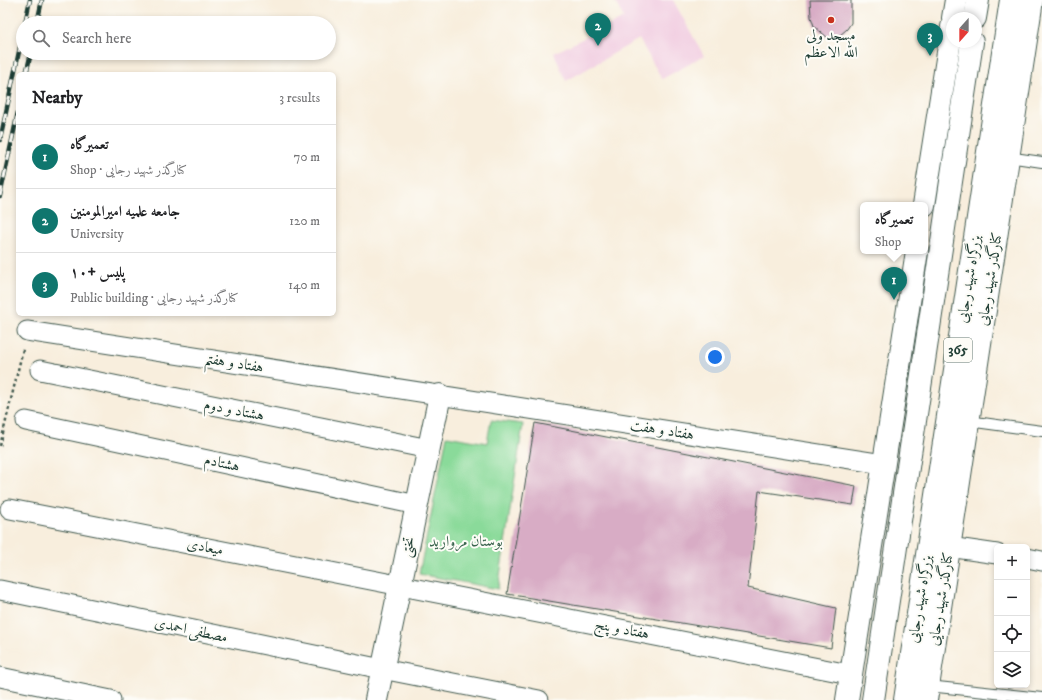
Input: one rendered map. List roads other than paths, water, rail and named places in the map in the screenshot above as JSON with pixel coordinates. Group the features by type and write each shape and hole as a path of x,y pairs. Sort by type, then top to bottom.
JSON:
{"main road":[{"path":"954,12 956,0"},
{"path":"976,12 978,0"},
{"name":"بزرگراه شهید رجایی","path":"905,700 1011,0"},
{"path":"1023,57 1008,24 1030,0"},
{"name":"کنارگذر شهید رجایی","path":"927,693 1023,57 1030,0"},
{"path":"924,202 949,48"},
{"name":"بزرگراه شهید رجایی","path":"873,700 971,48"},
{"path":"847,700 917,254"},
{"name":"تختی","path":"376,700 440,395"}],"street":[{"name":"هفتاد و هفتم","path":"27,331 440,395"},
{"name":"هشتاد و دوم","path":"40,370 429,449"},
{"name":"هفتاد و هفت","path":"440,395 883,464"},
{"name":"هشتادم","path":"26,421 417,505"},
{"name":"میعادی","path":"10,509 400,585"},
{"path":"949,547 994,554"},
{"path":"1030,559 1042,561"},
{"name":"هفتاد و پنج","path":"400,585 844,673"},
{"name":"مصطفی احمدی","path":"0,590 539,700"},
{"path":"0,677 110,700"}],"lane":[{"path":"1008,157 1042,162"},
{"path":"968,421 1042,431"},
{"path":"927,693 1042,698"}],"railway":[{"path":"27,16 30,0"},
{"path":"39,16 42,0"},
{"path":"0,140 17,60"},
{"path":"26,72 29,60"},
{"path":"0,196 16,121"}],"place":[{"name":"مسجد ولی الله الاعظم","path":"831,20"},
{"name":"جامعه علمیه امیرالمومنین","path":"598,46"},
{"name":"پلیس +۱۰","path":"930,56"},
{"name":"تعمیرگاه","path":"894,300"}],"park label":[{"name":"بوستان مروارید","path":"466,541"}]}
